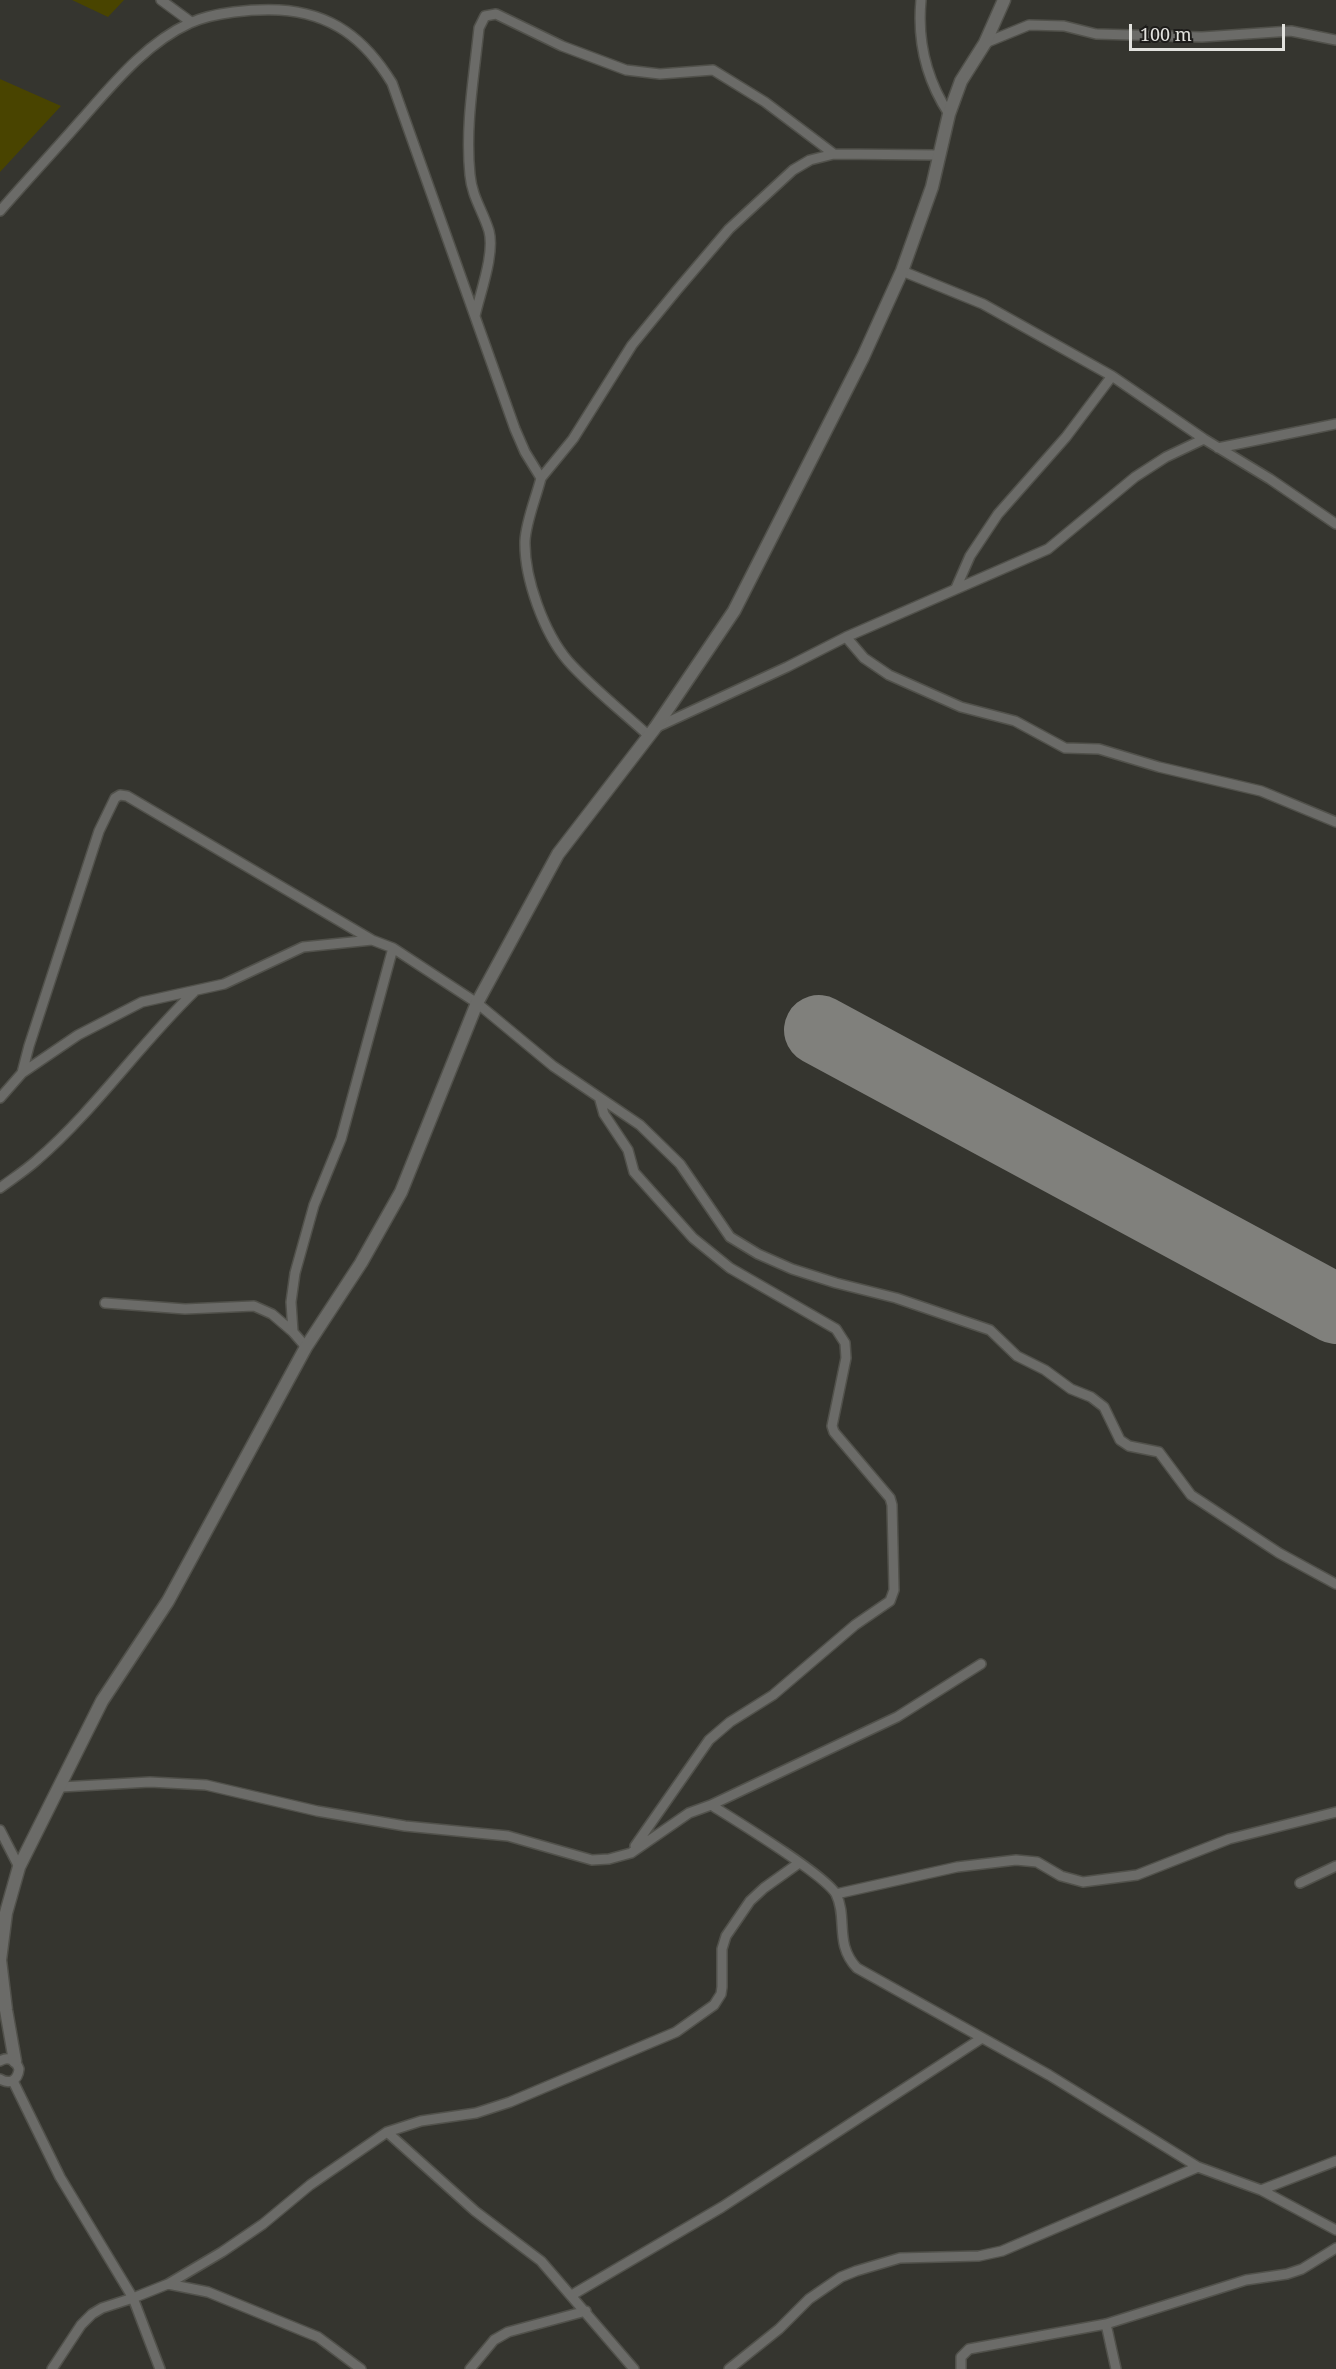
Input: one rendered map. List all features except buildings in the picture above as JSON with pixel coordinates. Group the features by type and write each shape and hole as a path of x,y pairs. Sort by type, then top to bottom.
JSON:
{"street":[{"path":"161,0 191,22"},
{"path":"921,0 922,53 929,77 949,114"},
{"path":"0,2079 4,2082 13,2080 19,2073 6,2010 0,1960 6,1914 19,1867 102,1701 168,1601 306,1347 361,1263 401,1192 477,1003 558,854 652,732 734,611 863,357 902,271 932,187 949,114 961,81 984,43 1004,0"},
{"path":"0,210 115,83 169,34 191,22 234,12 299,11 325,19 356,39 377,58 392,83 521,444 541,478"},
{"path":"475,318 489,259 490,233 475,200 470,176 468,137 479,28 485,16 496,15 562,46 626,70 660,74 713,70 765,102 834,154"},
{"path":"984,43 1029,25 1064,26 1096,34 1202,37 1291,31 1336,40"},
{"path":"652,732 568,661 554,640 537,606 525,558 525,538 541,478 573,439 632,345 729,229 793,170 810,160 834,154 938,155"},
{"path":"902,271 983,304 1112,376 1204,439 1270,479 1336,524"},
{"path":"956,588 970,556 998,514 1066,437 1112,376"},
{"path":"1218,448 1336,424"},
{"path":"652,732 846,637 1048,549 1135,477 1166,457 1204,439"},
{"path":"846,637 864,658 889,675 961,707 1015,722 1065,748 1100,749 1159,767 1261,791 1336,822"},
{"path":"22,1073 99,831 113,802 120,795 127,796 372,940 393,948 477,1003 529,1048 600,1100 640,1125 680,1164 730,1237 758,1254 792,1269 896,1298 990,1330 1017,1356 1045,1370 1071,1389 1091,1397 1104,1407 1120,1440 1129,1446 1159,1452 1191,1495 1279,1553 1336,1584"},
{"path":"0,1098 22,1073 78,1035 142,1002 224,984 303,947 372,940"},
{"path":"293,1332 291,1302 295,1274 314,1205 341,1139 393,948"},
{"path":"0,1188 36,1161 82,1116 160,1025 195,990"},
{"path":"600,1100 604,1114 628,1150 634,1172 693,1238 730,1268 836,1329 845,1343 846,1358 832,1419 834,1432 882,1486 892,1505 894,1590 890,1602 855,1625 772,1695 730,1722 709,1740 631,1853"},
{"path":"105,1303 185,1309 254,1306 272,1314 306,1347"},
{"path":"61,1787 150,1782 206,1785 317,1811 405,1826 508,1836 592,1860 609,1859 631,1853 688,1813 711,1805 897,1718 981,1665"},
{"path":"711,1805 799,1863 836,1894 843,1940 847,1954 857,1968 1049,2075 1198,2168 1261,2190 1336,2230"},
{"path":"836,1894 957,1867 1016,1860 1037,1862 1061,1875 1083,1882 1137,1875 1229,1839 1336,1812"},
{"path":"0,1830 19,1867"},
{"path":"52,2369 81,2325 92,2314 102,2308 168,2284 222,2252 387,2132 421,2121 476,2113 510,2102 676,2032 714,2005 721,1994 722,1949 726,1936 750,1901 799,1863"},
{"path":"1299,1883 1336,1866"},
{"path":"572,2295 722,2207 982,2038"},
{"path":"0,2061 6,2059 15,2061"},
{"path":"13,2080 60,2177 133,2298 160,2369"},
{"path":"387,2132 475,2211 541,2261 634,2369"},
{"path":"1261,2190 1336,2161"},
{"path":"729,2369 779,2329 809,2299 841,2277 900,2258 979,2256 1002,2251 1198,2168"},
{"path":"960,2369 961,2357 969,2349 1107,2324 1246,2280 1287,2274 1302,2269 1336,2248"},
{"path":"168,2284 208,2292 318,2337 361,2369"},
{"path":"470,2369 494,2340 508,2332 586,2311"},
{"path":"1107,2324 1116,2369"}],"shaded area":[{"path":"72,0 124,0 108,17"},
{"path":"0,79 61,106 0,172"}],"runway":[{"path":"819,1030 1336,1309"}]}
